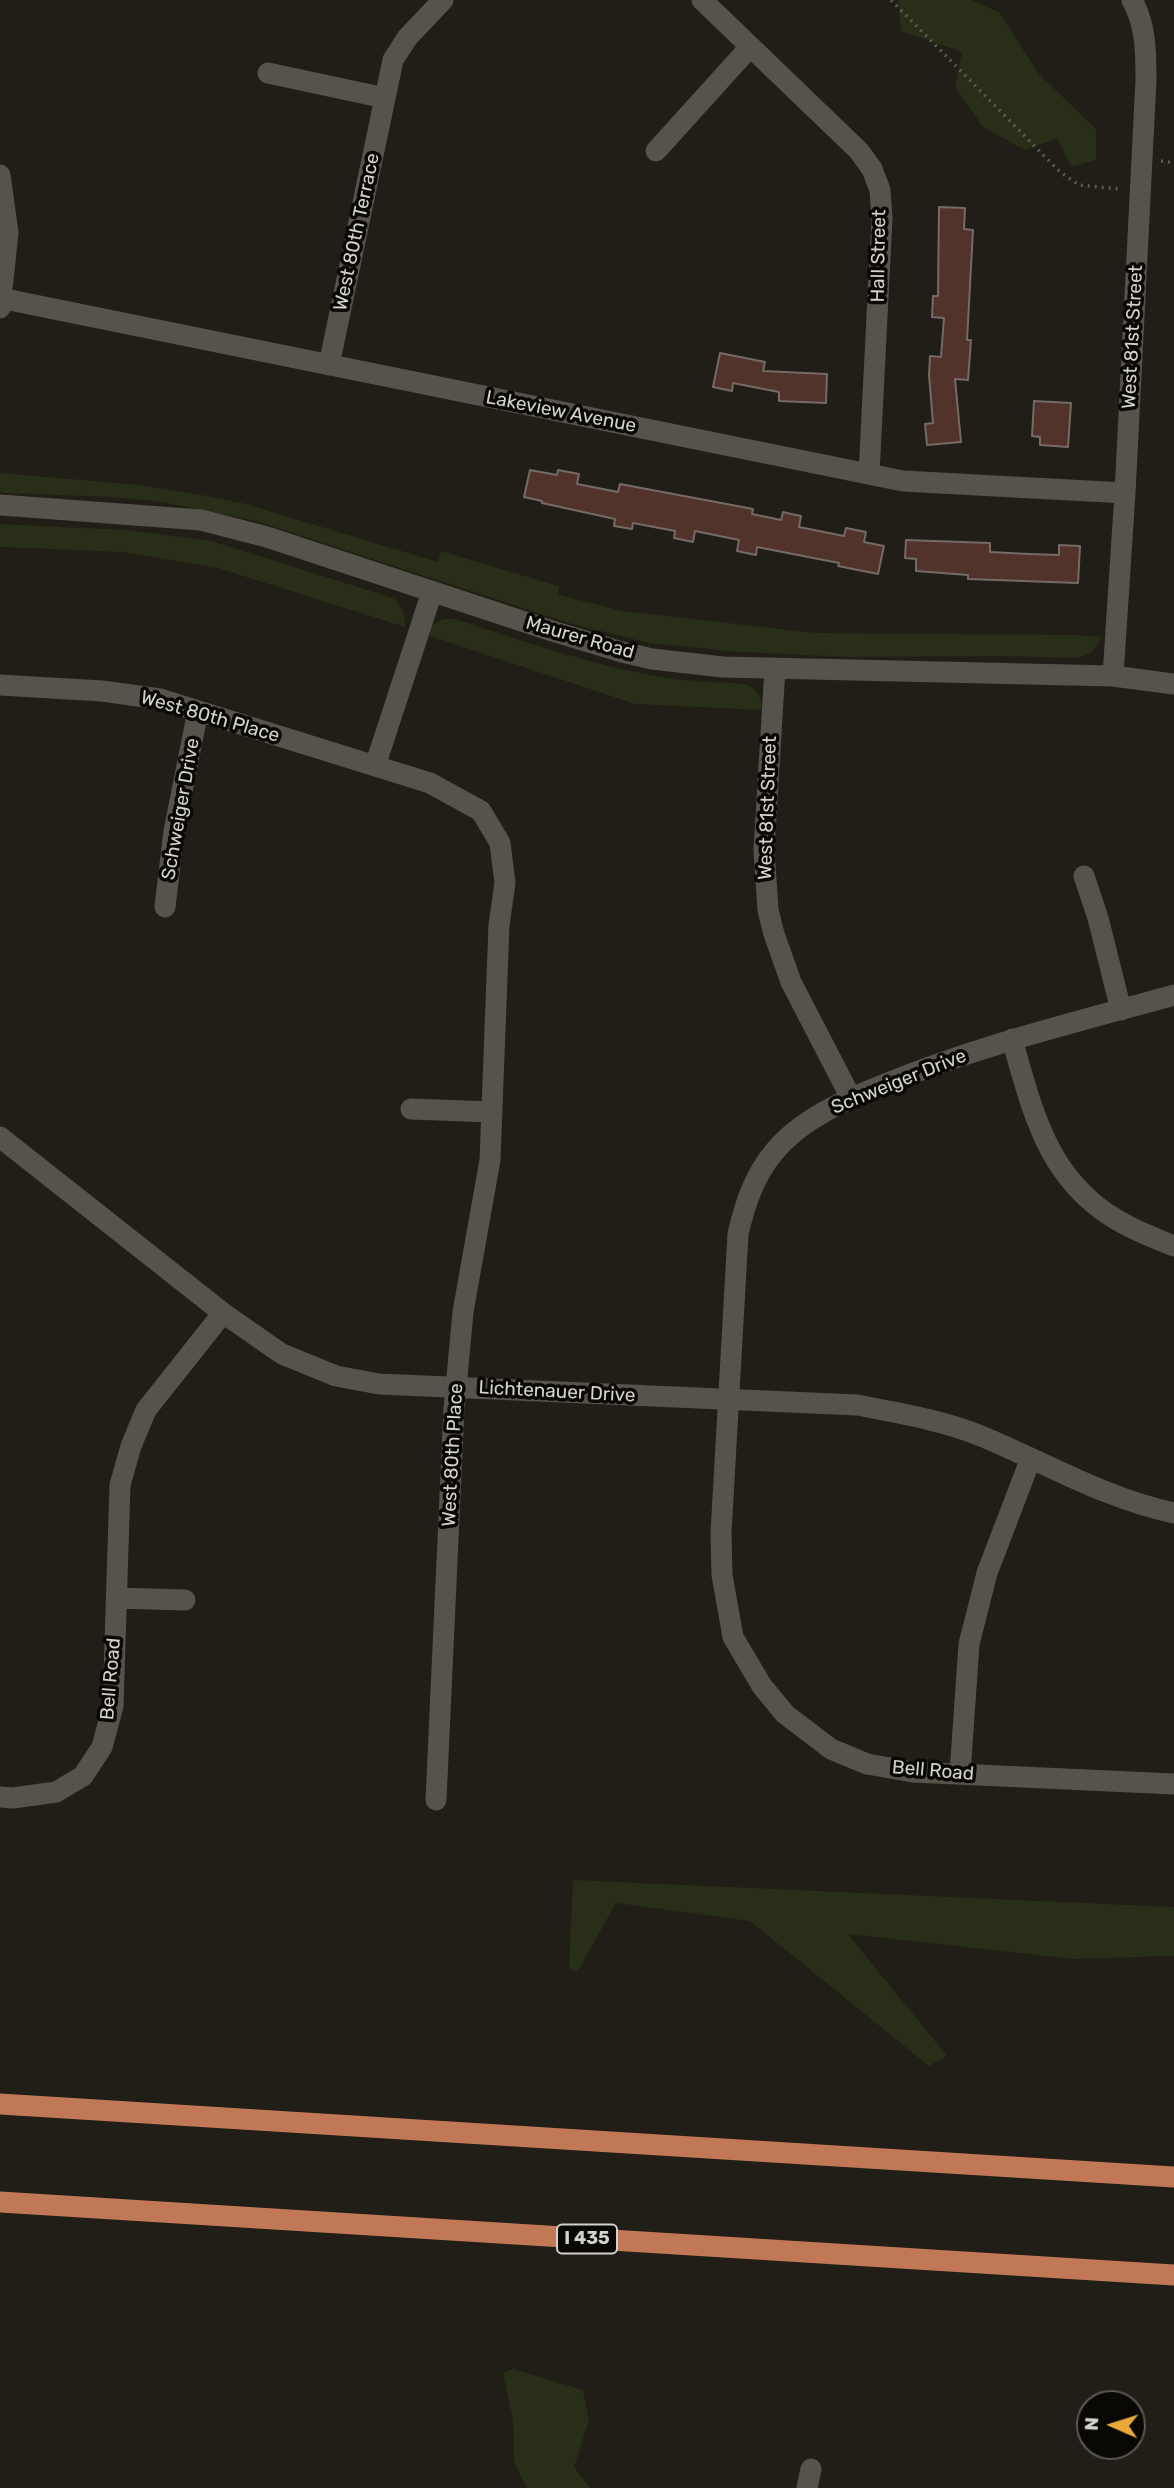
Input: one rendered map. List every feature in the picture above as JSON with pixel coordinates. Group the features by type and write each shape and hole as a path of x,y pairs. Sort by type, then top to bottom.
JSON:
{"highway":[{"path":"0,2104 1174,2177"},
{"name":"I 435","path":"0,2202 1174,2275"}],"street":[{"name":"West 80th Terrace","path":"328,365 393,60 407,38 443,0"},
{"name":"Hall Street","path":"702,0 859,151 872,169 880,190 882,218 869,474"},
{"name":"West 81st Street","path":"1113,676 1146,80 1145,40 1132,0"},
{"path":"656,151 750,47"},
{"path":"268,73 385,98"},
{"path":"0,175 8,233 0,308"},
{"name":"Lakeview Avenue","path":"0,298 903,481 1125,493"},
{"name":"Maurer Road","path":"0,505 201,520 267,537 622,652 693,665 1113,676 1174,684"},
{"path":"375,766 432,592"},
{"name":"West 81st Street","path":"775,668 764,849 768,910 791,982 851,1098"},
{"name":"West 80th Place","path":"0,685 113,692 160,699 430,783 481,811 500,843 505,883 499,925 490,1160 463,1312 456,1388 436,1800"},
{"name":"Schweiger Drive","path":"164,907 174,831 198,711"},
{"path":"1084,876 1098,918 1121,1010"},
{"name":"Schweiger Drive","path":"729,1401 738,1234 751,1189 775,1150 809,1122 851,1098 934,1064 1012,1039 1174,995"},
{"path":"1012,1039 1032,1112 1041,1134 1053,1158 1072,1183 1093,1203 1128,1227 1174,1246"},
{"path":"411,1109 492,1112"},
{"name":"Lichtenauer Drive","path":"0,1137 223,1314 282,1354 336,1376 379,1384 857,1405 921,1418 978,1434 1108,1493 1174,1513"},
{"path":"185,1600 117,1598 120,1485 131,1446 146,1410 223,1314"},
{"name":"Bell Road","path":"729,1401 721,1533 722,1576 733,1637 762,1686 785,1714 831,1749 867,1764 913,1772 1174,1784"},
{"path":"960,1774 969,1644 987,1573 1031,1458"},
{"name":"Bell Road","path":"0,1797 13,1798 56,1792 83,1776 102,1747 113,1706 117,1598"}],"path":[{"path":"891,0 1060,172 1079,184 1123,189 1124,179"},
{"path":"1142,160 1174,163"}],"green space":[{"path":"898,0 971,0 999,12 1038,73 1096,129 1096,160 1071,167 1057,138 1025,150 983,127 955,87 962,52 901,31"},
{"path":"0,473 130,484 242,503 438,562 441,551 558,586 559,595 622,611 816,633 1102,637 1092,652 1079,658 849,657 739,652 649,643 569,623 256,521 162,502 113,497 5,493 0,492"},
{"path":"0,524 128,530 211,541 393,598 403,611 405,627 218,568 122,552 0,547"},
{"path":"443,619 455,619 561,653 642,673 669,678 745,684 758,694 762,710 635,704 427,635 431,626"},
{"path":"573,1880 1174,1907 1174,1956 1072,1959 848,1934 947,2056 929,2066 750,1921 616,1903 578,1971 569,1970"},
{"path":"513,2369 583,2390 589,2420 574,2467 590,2488 527,2488 514,2462 513,2420 503,2373"}],"building":[{"path":"939,207 965,208 964,229 973,230 967,340 971,340 968,380 955,379 961,442 927,445 925,424 933,423 930,356 941,357 944,318 932,317 933,296 938,296"},
{"path":"720,353 765,362 763,371 827,374 826,403 779,401 779,392 733,383 732,391 713,387"},
{"path":"1034,401 1071,403 1068,447 1040,445 1040,437 1032,436"},
{"path":"530,470 557,475 558,470 579,474 577,484 618,492 620,484 753,509 752,514 781,520 783,512 801,516 799,527 844,536 846,528 866,532 864,542 884,546 878,574 838,566 839,563 757,547 756,555 737,551 739,540 695,531 693,542 674,538 675,531 633,523 632,529 614,526 615,519 524,497"},
{"path":"906,540 990,543 990,552 1029,554 1059,555 1059,545 1080,546 1078,583 968,579 968,575 916,571 916,559 905,558"}]}
